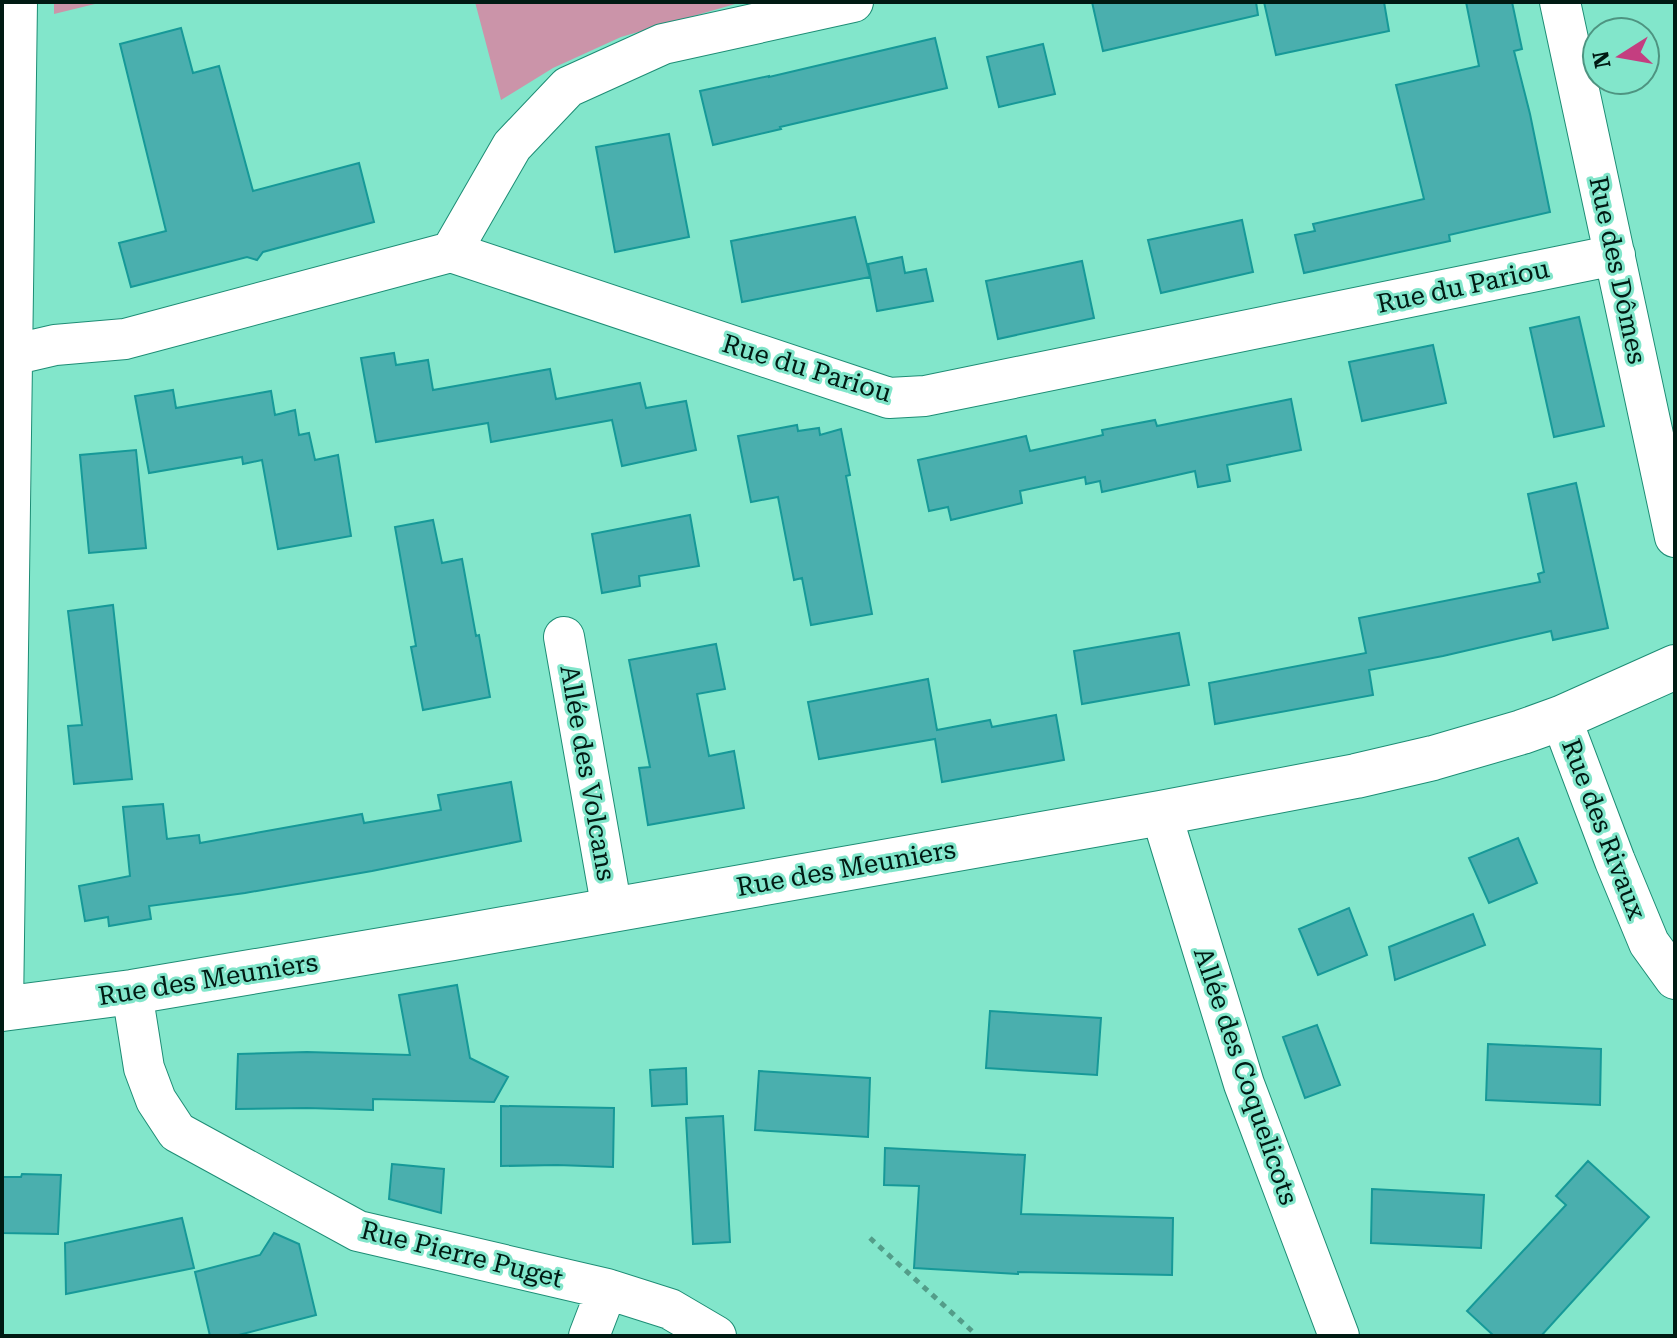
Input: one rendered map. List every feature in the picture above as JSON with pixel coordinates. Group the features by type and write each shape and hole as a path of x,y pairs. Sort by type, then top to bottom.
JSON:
{"main road":[{"name":"Rue des Meuniers","path":"2,1009 132,992 612,910 1356,776 1522,732 1675,667"}],"street":[{"path":"2,1009 17,2"},
{"path":"12,355 55,345 125,339 451,252 512,146 568,87 663,44 853,2"},
{"name":"Rue des Dômes","path":"1560,2 1675,537"},
{"name":"Rue du Pariou","path":"451,252 889,398 925,396 1615,255"},
{"name":"Allée des Volcans","path":"564,637 612,910"},
{"name":"Rue des Rivaux","path":"1561,718 1649,943 1675,979"},
{"name":"Allée des Coquelicots","path":"1161,813 1244,1084 1339,1336"},
{"name":"Rue Pierre Puget","path":"132,992 144,1068 156,1100 177,1132 358,1231 607,1289 670,1309 716,1336"},
{"path":"589,1336 607,1289"}],"path":[{"path":"870,1238 973,1332"}],"shaded area":[{"path":"54,2 103,2 54,14"},
{"path":"475,2 742,2 621,37 553,68 501,100"}],"building":[{"path":"1092,2 1256,2 1258,15 1103,51"},
{"path":"1264,2 1384,2 1389,31 1276,55"},
{"path":"1466,2 1512,2 1522,49 1514,51 1550,212 1449,235 1450,241 1304,273 1295,235 1315,231 1313,224 1424,199 1396,85 1479,66"},
{"path":"181,28 193,73 219,66 253,191 359,163 374,222 263,252 257,260 247,257 131,287 119,243 166,231 120,44"},
{"path":"935,38 947,88 713,145 700,91"},
{"path":"1043,44 1055,94 999,107 987,57"},
{"path":"669,134 689,237 615,252 596,147"},
{"path":"855,217 870,277 742,302 731,241"},
{"path":"1242,220 1253,272 1161,293 1148,240"},
{"path":"902,257 905,273 926,269 933,301 877,311 868,264"},
{"path":"1082,261 1094,318 998,339 986,281"},
{"path":"1579,317 1604,426 1554,437 1530,328"},
{"path":"1433,345 1446,403 1362,421 1349,362"},
{"path":"394,353 396,365 428,360 433,390 550,369 556,399 640,383 646,408 686,401 696,450 622,466 612,420 491,442 488,423 376,442 361,358"},
{"path":"173,390 176,408 271,391 275,415 295,410 299,435 309,433 315,460 338,455 351,536 278,549 262,460 243,464 242,457 149,473 135,396"},
{"path":"1291,399 1301,450 1227,465 1230,481 1198,487 1195,471 1102,492 1100,481 1086,484 1085,477 1020,491 1022,503 951,520 948,507 929,511 918,460 1026,436 1030,451 1103,435 1102,430 1155,420 1157,426"},
{"path":"797,425 798,431 819,428 820,435 841,429 850,475 846,476 872,614 811,625 802,578 794,580 778,497 751,502 738,436"},
{"path":"136,450 146,548 89,553 80,455"},
{"path":"1576,483 1608,628 1553,640 1551,631 1369,670 1373,695 1215,724 1209,683 1366,653 1359,618 1540,582 1538,574 1544,572 1528,494"},
{"path":"690,515 699,566 639,576 640,586 602,593 592,534"},
{"path":"433,520 442,563 462,559 490,697 423,710 411,647 416,646 395,527"},
{"path":"113,605 132,779 74,784 68,726 82,725 68,611"},
{"path":"1179,633 1189,685 1082,704 1074,651"},
{"path":"716,644 725,689 697,694 709,756 734,751 744,808 648,825 639,768 650,767 629,660"},
{"path":"928,679 937,730 990,720 992,727 1056,715 1064,760 942,782 935,739 819,759 808,702"},
{"path":"511,782 521,841 372,871 149,906 151,919 109,926 108,917 85,921 79,886 130,876 123,807 163,804 167,839 199,835 200,843 362,814 364,823 441,810 438,795"},
{"path":"1518,838 1537,883 1489,903 1469,858"},
{"path":"1349,908 1367,955 1318,975 1299,929"},
{"path":"1473,914 1485,945 1395,980 1389,947"},
{"path":"457,985 470,1058 508,1077 494,1102 373,1099 373,1110 236,1109 238,1054 307,1052 410,1055 399,995"},
{"path":"990,1011 1101,1018 1097,1075 986,1068"},
{"path":"1317,1025 1340,1085 1305,1098 1283,1037"},
{"path":"1488,1044 1601,1049 1600,1105 1486,1100"},
{"path":"686,1068 687,1104 652,1106 650,1070"},
{"path":"759,1071 870,1078 868,1137 755,1130"},
{"path":"501,1106 614,1108 613,1167 501,1166"},
{"path":"723,1116 730,1242 693,1244 686,1118"},
{"path":"885,1148 1025,1155 1021,1214 1173,1218 1172,1275 1018,1274 914,1268 919,1186 884,1185"},
{"path":"1588,1161 1649,1217 1541,1336 1494,1336 1467,1311 1566,1205 1556,1196"},
{"path":"392,1164 444,1169 441,1213 389,1199"},
{"path":"22,1174 61,1175 58,1234 2,1233 2,1177 21,1177"},
{"path":"1372,1189 1484,1195 1481,1248 1371,1243"},
{"path":"182,1218 194,1268 66,1294 65,1243"},
{"path":"274,1233 299,1244 316,1315 235,1336 210,1336 195,1272 260,1255"}]}
